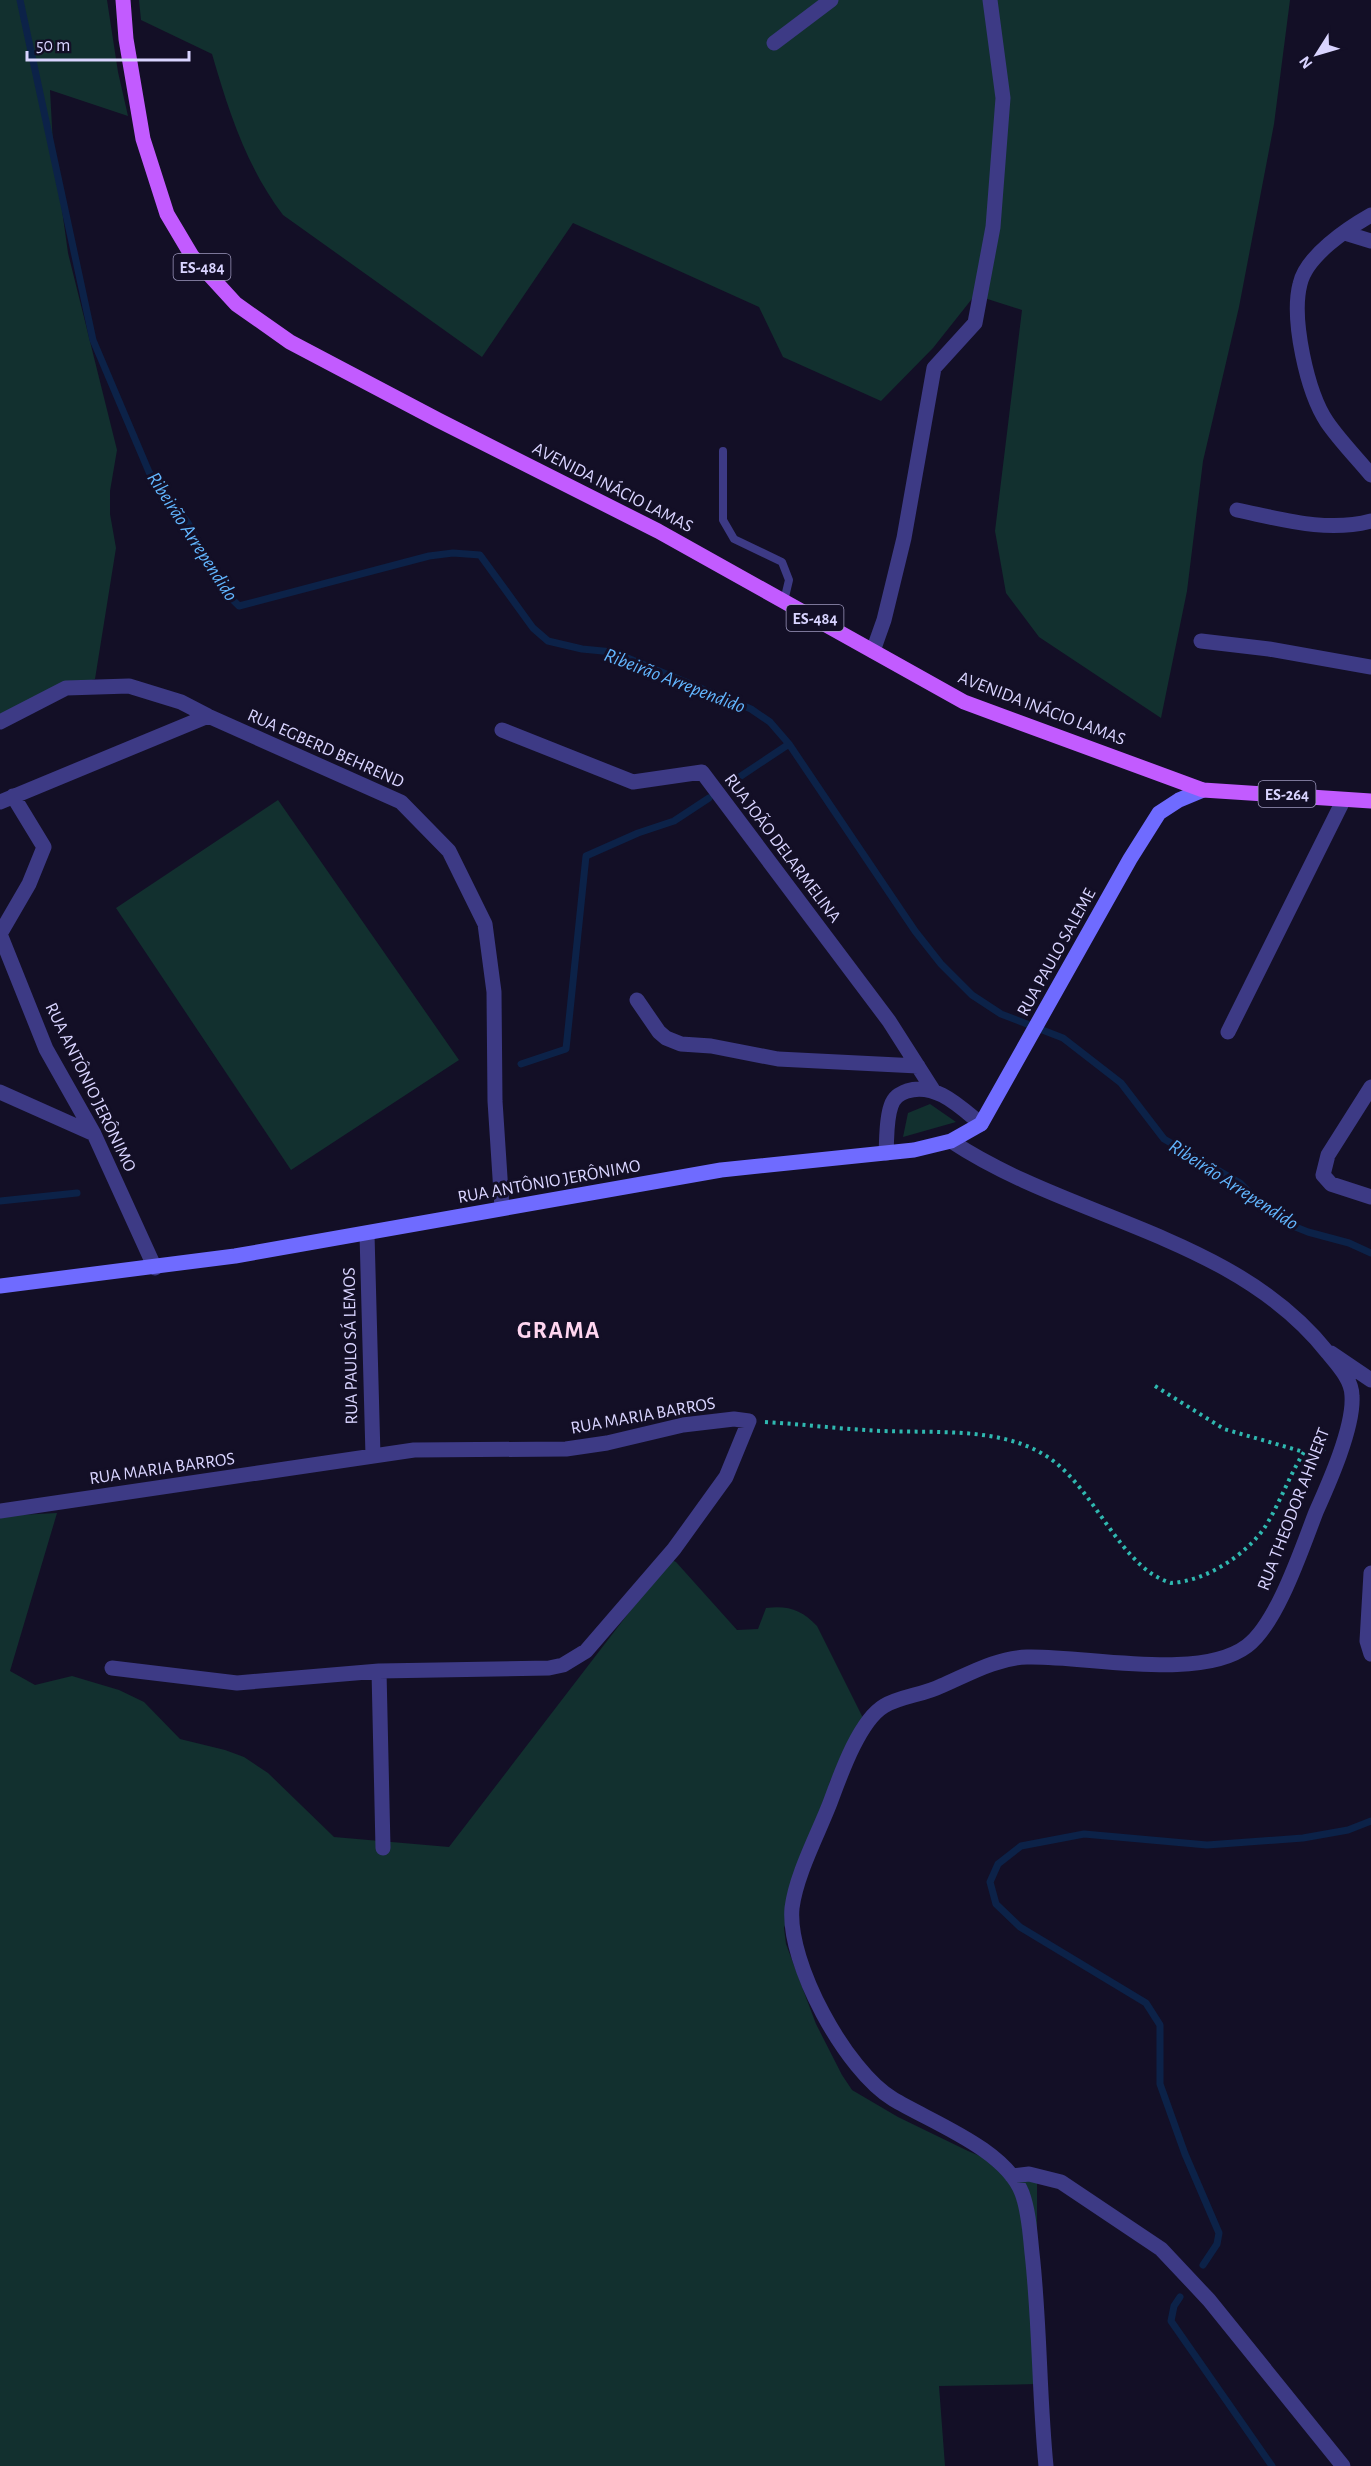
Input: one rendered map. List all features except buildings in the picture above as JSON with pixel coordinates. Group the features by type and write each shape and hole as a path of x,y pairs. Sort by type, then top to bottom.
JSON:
{"main road":[{"name":"AVENIDA INÁCIO LAMAS","path":"123,0 137,105 151,170 167,214 192,256 236,304 290,342 658,531 964,702 1203,790 1292,794 1343,801 1371,801"},
{"name":"RUA PAULO SALEME","path":"981,1124 1130,859 1159,813 1179,800 1203,790"},
{"path":"951,1141 981,1124"},
{"name":"RUA ANTÔNIO JERÔNIMO","path":"0,1286 80,1274 155,1268 367,1234 721,1170 914,1150 951,1141"}],"street":[{"path":"774,43 831,0"},
{"path":"873,651 884,620 904,538 934,368 975,323 993,227 1003,98 990,0"},
{"path":"1371,215 1320,252 1300,283 1298,331 1307,374 1326,420 1371,475"},
{"path":"1345,233 1371,241"},
{"path":"1237,510 1309,524 1349,527 1371,521"},
{"path":"1201,641 1269,649 1371,667"},
{"name":"RUA EGBERD BEHREND","path":"0,722 66,688 129,686 181,702 401,802 449,851 485,924 494,993 495,1101 502,1208"},
{"path":"7,799 208,716"},
{"name":"RUA JOÃO DELARMELINA","path":"502,730 633,782 702,772 889,1022 933,1090"},
{"name":"RUA ANTÔNIO JERÔNIMO","path":"7,799 44,847 29,884 0,934 46,1049 94,1134 155,1268"},
{"path":"1228,1032 1343,801"},
{"path":"637,1000 659,1032 666,1038 681,1044 711,1046 778,1059 918,1066"},
{"path":"1371,1087 1328,1155 1323,1175 1331,1184 1371,1197"},
{"path":"886,1152 889,1113 896,1096 917,1088 933,1090 981,1124"},
{"path":"0,1092 94,1134"},
{"name":"RUA THEODOR AHNERT","path":"951,1141 1009,1175 1079,1202 1201,1256 1262,1293 1297,1321 1328,1352 1350,1384 1353,1400 1340,1452 1290,1576 1270,1618 1257,1637 1239,1651 1211,1660 1176,1663 1130,1664 1073,1658 1022,1657 990,1664 933,1690 884,1706 866,1726 839,1779 795,1894 793,1934 812,1994 869,2082 893,2099 927,2117 994,2159 1012,2176"},
{"name":"RUA PAULO SÁ LEMOS","path":"367,1234 373,1456"},
{"path":"1328,1352 1354,1366 1371,1380"},
{"name":"RUA MARIA BARROS","path":"0,1511 414,1450 566,1449 607,1443 683,1425 734,1419 749,1421"},
{"path":"112,1668 237,1683 380,1671 549,1668 575,1659 620,1615 681,1540 726,1477 749,1421"},
{"path":"1371,1573 1367,1641 1371,1654"},
{"path":"380,1671 383,1848"},
{"path":"1046,2466 1035,2274 1022,2193 1012,2176 1029,2174 1061,2182 1161,2249 1209,2300 1343,2466"}],"lane":[{"path":"723,451 723,520 734,539 782,562 789,580 784,601"}],"path":[{"path":"1155,1386 1224,1429 1304,1452 1315,1449 1340,1452"},
{"path":"749,1421 929,1434 970,1433 1005,1439 1031,1447 1051,1459 1076,1481 1141,1567 1171,1583 1212,1571 1247,1545 1263,1528 1304,1452"}],"green space":[{"path":"0,0 107,0 118,72 128,116 50,90 53,145 68,253 117,450 110,491 110,514 116,548 95,679 41,695 0,716"},
{"path":"139,0 1290,0 1274,124 1239,307 1203,461 1187,591 1161,718 1039,637 1006,593 995,531 1022,310 975,295 933,348 881,401 783,357 759,307 573,223 482,357 283,215 259,177 240,138 212,54 141,20"},
{"path":"278,800 459,1060 291,1170 116,908"},
{"path":"930,1104 956,1122 903,1137 908,1113"},
{"path":"57,1513 10,1671 35,1685 72,1676 119,1690 144,1702 180,1739 244,1757 268,1773 334,1837 449,1847 670,1559 676,1562 737,1630 758,1629 766,1608 781,1607 800,1612 817,1626 864,1720 830,1781 812,1845 784,1928 786,1944 816,2024 852,2090 898,2117 968,2151 1037,2180 1037,2384 939,2386 945,2466 0,2466 0,1516"}],"waterway":[{"name":"Ribeirão Arrependido","path":"20,0 93,340 149,472 188,523 226,593 239,606 429,556 453,553 480,555 533,628 548,641 582,649 613,652 751,709 770,722 789,744 915,931 941,964 972,995 1001,1014 1063,1038 1121,1083 1164,1139 1240,1183 1266,1209 1288,1224 1349,1243 1371,1253"},
{"path":"732,782 789,744"},
{"path":"521,1064 566,1049 586,856 638,833 674,821 709,798"},
{"path":"0,1201 77,1193"},
{"path":"1203,2265 1217,2244 1219,2233 1185,2154 1160,2084 1160,2025 1146,2003 1020,1927 996,1904 990,1882 998,1864 1021,1846 1084,1834 1207,1845 1303,1838 1348,1830 1371,1821"},
{"path":"1180,2297 1174,2306 1171,2321 1272,2466"}],"district":[{"name":"GRAMA","path":"559,1330"}]}
